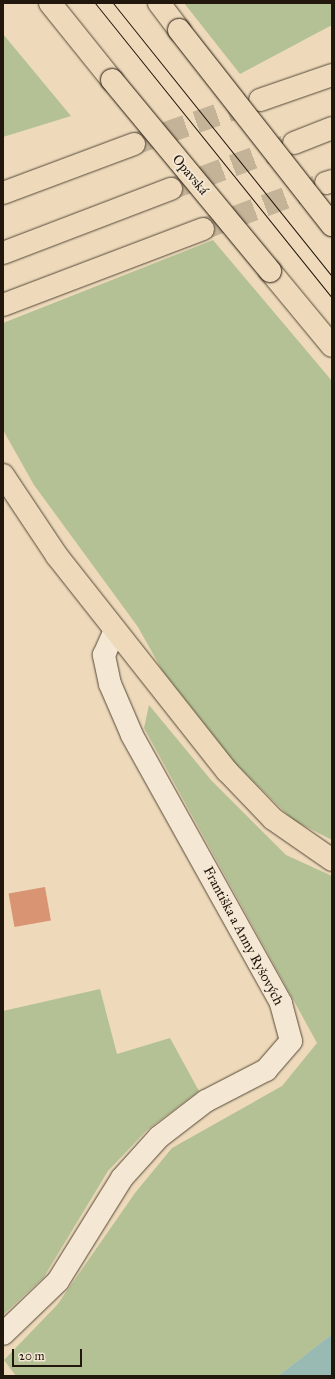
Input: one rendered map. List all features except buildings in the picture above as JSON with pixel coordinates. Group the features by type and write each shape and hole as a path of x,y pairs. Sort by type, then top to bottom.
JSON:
{"main road":[{"path":"159,3 332,225"},
{"name":"Opavská","path":"51,4 332,346"},
{"path":"260,100 332,75"},
{"path":"294,143 332,128"},
{"path":"3,192 134,144"},
{"path":"3,253 171,189"},
{"path":"3,305 203,229"},
{"path":"3,475 40,534 241,787 290,833 332,860"}],"street":[{"name":"Františka a Anny Ryšových","path":"3,1334 58,1281 122,1178 159,1137 206,1102 266,1070 291,1041 281,1003 132,735 110,684 104,655 115,630"}],"green space":[{"path":"184,3 332,3 332,25 240,74"},
{"path":"3,34 71,116 3,137"},
{"path":"213,240 332,381 332,840 293,820 236,764 162,670 138,627 34,485 3,430 3,323"},
{"path":"149,705 211,780 286,855 332,876 332,1334 278,1376 16,1376 4,1360 57,1305 135,1193 172,1148 282,1086 317,1043 144,728"},
{"path":"100,989 117,1054 170,1038 199,1091 147,1130 108,1171 44,1277 3,1315 3,1011"}],"water":[{"path":"332,1334 332,1376 278,1376"}],"tunnel":[{"path":"134,144 257,101"},
{"path":"171,189 291,144"},
{"path":"203,229 323,184"}],"tram line":[{"path":"95,3 332,298"},
{"path":"113,3 332,276"}]}
